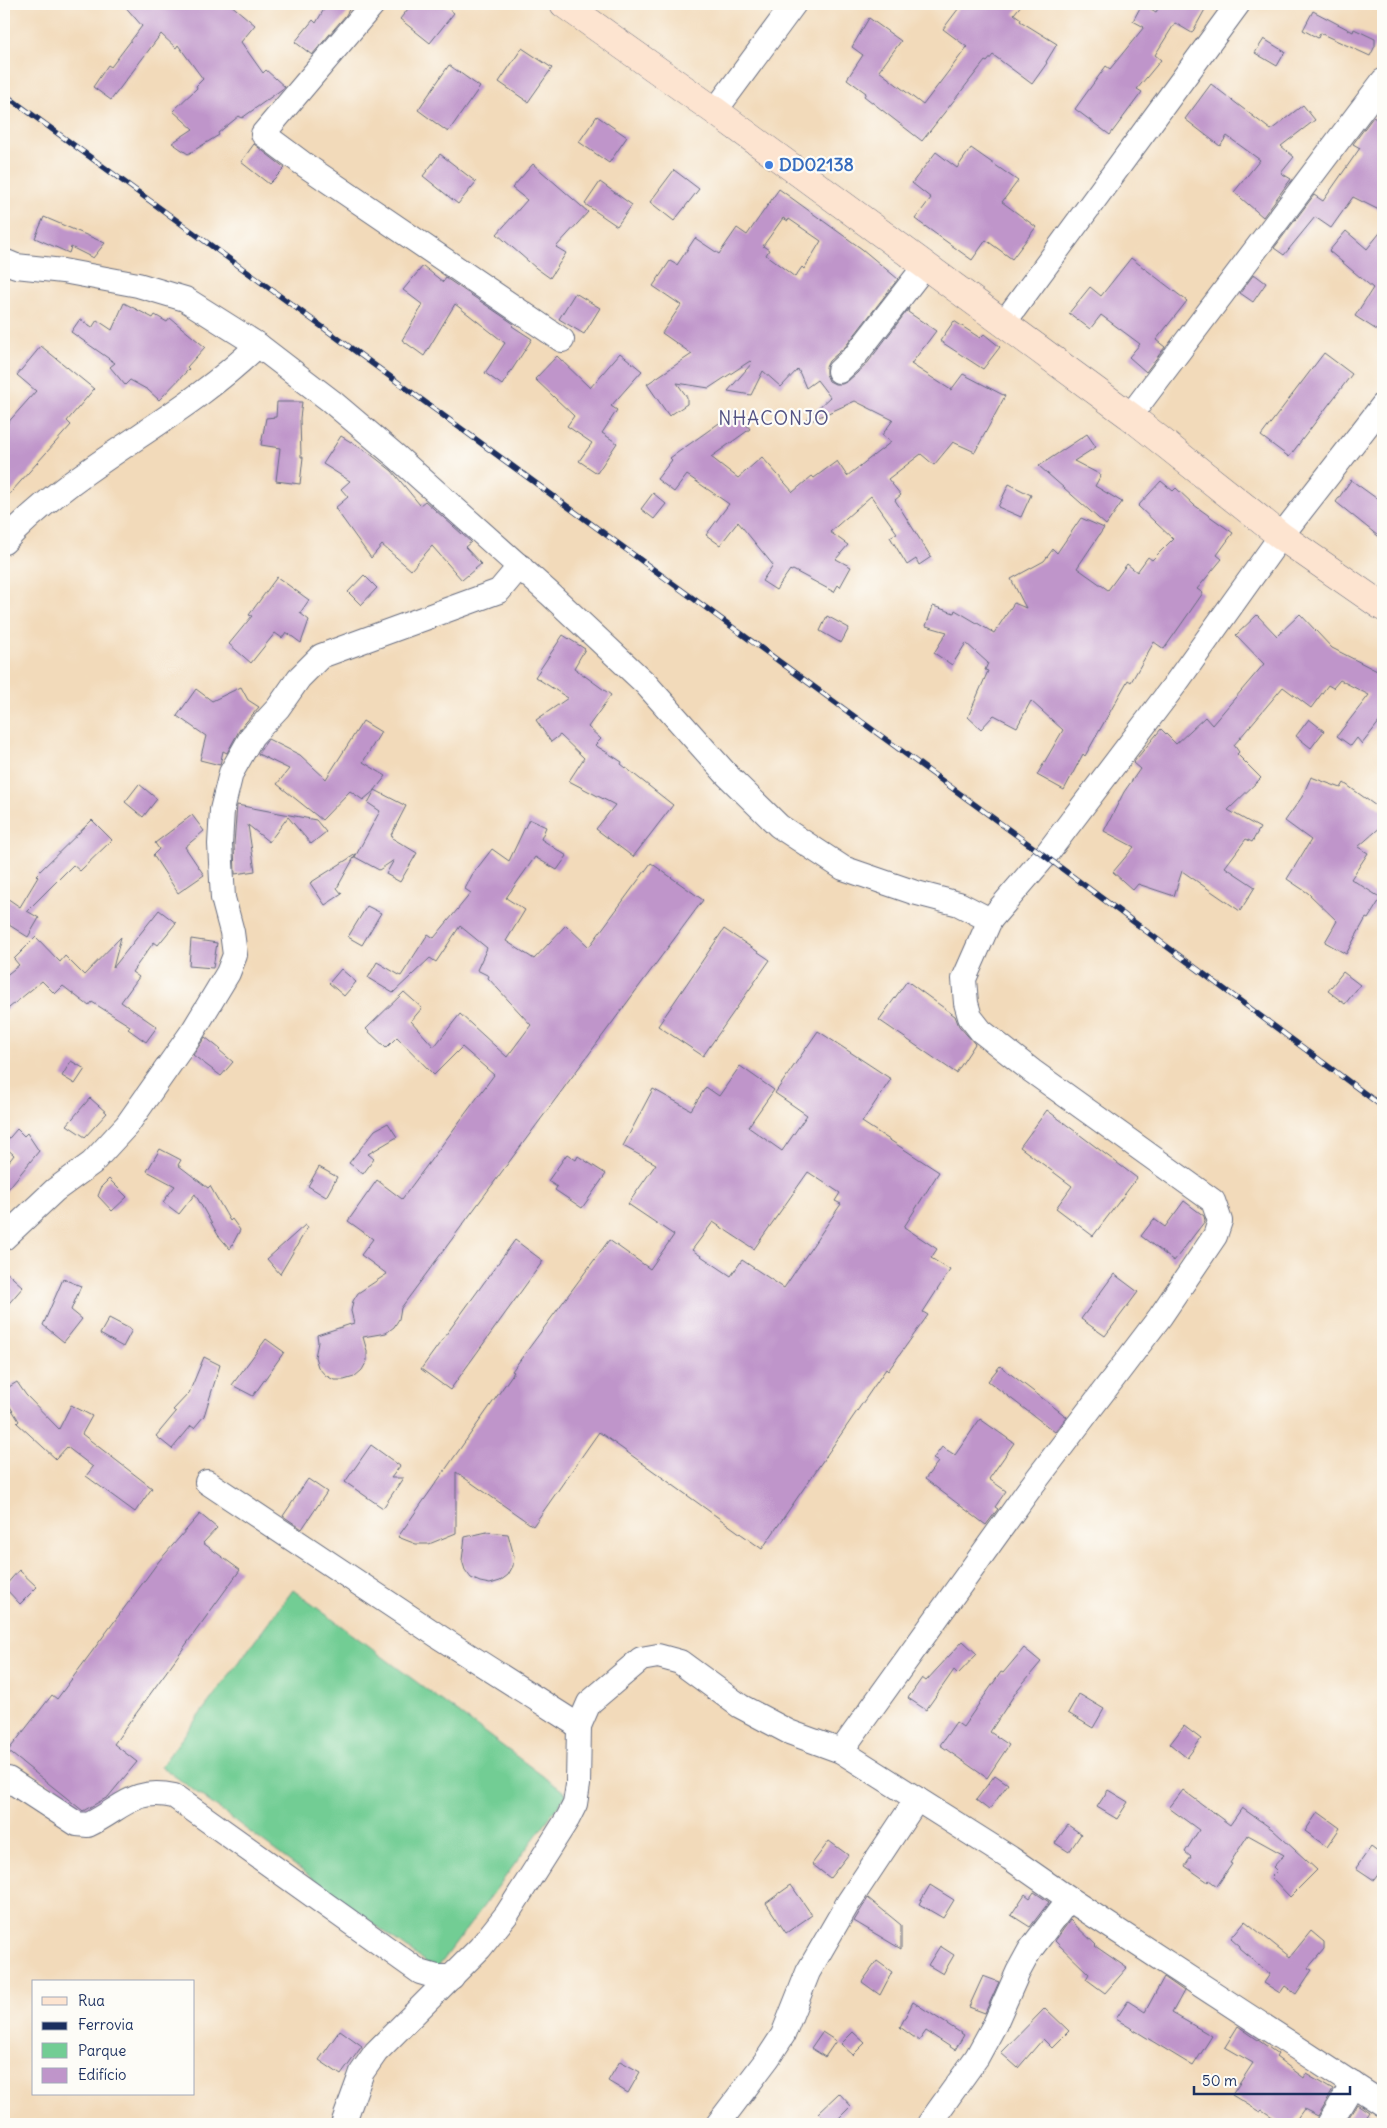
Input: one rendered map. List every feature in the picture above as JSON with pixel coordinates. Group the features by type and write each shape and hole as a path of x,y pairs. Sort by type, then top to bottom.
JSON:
{"main road":[{"path":"564,4 715,111 1130,416 1281,536 1383,607"}],"street":[{"path":"373,4 264,134 310,168 562,340"},
{"path":"715,111 794,4"},
{"path":"1003,324 1238,4"},
{"path":"1130,416 1383,80"},
{"path":"4,261 16,266 63,271 138,285 185,299 258,345 331,401 520,566 646,684 728,776 779,826 843,868 913,892 958,904 990,920"},
{"path":"839,371 856,356 925,266"},
{"path":"4,542 17,528 82,474 196,398 238,365 258,345"},
{"path":"840,1751 1030,1488 1160,1317 1215,1236 1220,1221 1213,1201 1032,1071 981,1031 970,1017 966,1003 964,980 990,920 1045,856 1176,683 1281,536 1383,405"},
{"path":"4,1238 55,1190 92,1163 127,1125 188,1039 228,973 235,955 232,932 223,898 220,844 222,810 232,773 252,736 278,708 299,678 321,656 499,591 520,566"},
{"path":"206,1482 441,1638 579,1726"},
{"path":"343,2124 362,2072 376,2052 480,1948 507,1914 568,1818 575,1804 578,1785 579,1726 589,1703 641,1660 658,1656 680,1662 740,1706 789,1732 840,1751 1010,1858 1069,1899 1383,2104"},
{"path":"8,1779 77,1824 88,1825 144,1793 158,1792 174,1796 420,1972 437,1977 452,1977"},
{"path":"718,2124 783,2035 812,1964 848,1903 917,1799"},
{"path":"928,2124 981,2049 996,2024 1018,1972 1030,1950 1069,1899"},
{"path":"1330,2124 1353,2084"}],"green space":[{"path":"293,1590 567,1794 436,1970 161,1766"}],"building":[{"path":"123,4 230,4 255,25 241,42 263,73 266,70 285,87 242,118 239,116 218,133 219,135 188,154 172,143 193,129 173,111 197,88 196,86 203,79 178,45 176,48 161,34 111,100 93,87 108,65 111,67 142,26"},
{"path":"327,4 352,4 346,15 312,55 295,42 313,20 316,23"},
{"path":"412,4 443,4 454,13 430,43 400,19"},
{"path":"962,4 1022,4 1014,14 1021,19 1020,21 1057,44 1047,63 1032,84 993,55 987,62 985,61 922,141 864,96 866,93 847,79 863,55 852,47 869,18 901,41 879,71 923,105 967,47 943,29"},
{"path":"1142,4 1156,12 1161,4 1208,4 1192,33 1175,23 1155,55 1161,60 1137,89 1142,92 1110,135 1075,109 1106,66 1110,69 1144,27 1133,21"},
{"path":"1313,11 1353,32 1354,29 1375,39 1375,46 1370,56 1320,33 1318,38 1303,30"},
{"path":"1264,39 1285,52 1277,66 1255,53"},
{"path":"522,48 552,68 528,102 499,82"},
{"path":"449,65 480,87 448,132 418,110"},
{"path":"1211,84 1271,130 1303,105 1315,120 1281,146 1294,157 1281,173 1291,179 1263,217 1234,192 1260,160 1227,136 1220,146 1185,119"},
{"path":"597,116 627,137 609,163 579,142"},
{"path":"1373,117 1383,123 1383,212 1353,197 1331,228 1315,217 1284,255 1274,248 1314,195 1323,201 1360,148 1353,144"},
{"path":"254,144 285,168 269,184 241,162"},
{"path":"971,148 1018,181 1002,202 1036,227 1012,259 986,240 972,260 915,219 931,198 912,183 936,152 957,168"},
{"path":"440,154 476,182 458,204 423,176"},
{"path":"533,164 588,212 556,247 566,253 550,278 497,234 527,200 512,188"},
{"path":"674,170 699,189 674,221 650,202"},
{"path":"600,182 632,205 617,226 585,204"},
{"path":"779,189 862,249 898,279 845,347 829,361 826,367 826,374 829,381 835,384 842,384 866,365 909,308 908,312 936,331 911,364 951,390 963,374 1005,396 975,452 953,442 934,465 921,454 888,479 901,495 895,500 931,557 919,565 916,559 907,565 890,537 897,533 871,496 830,532 848,545 836,559 851,567 840,587 838,585 834,592 790,570 776,590 762,581 773,565 738,522 720,545 706,535 729,504 687,475 674,492 657,479 672,460 670,458 736,411 750,429 711,457 738,478 762,457 793,492 812,476 814,478 837,461 847,476 891,442 882,435 893,420 855,401 808,422 806,419 830,397 817,380 806,388 798,369 781,387 763,371 751,395 728,391 752,363 750,361 709,388 677,383 687,397 687,404 669,416 647,384 692,354 662,333 681,305 653,286 670,261 677,265 695,238 719,254 737,228 747,235","holes":["783,218 788,221 789,219 821,241 804,269 802,267 795,277 766,255 769,250 763,246"]},
{"path":"44,217 105,243 93,258 71,247 69,253 35,238"},
{"path":"1383,229 1383,334 1355,316 1373,288 1329,251 1346,231 1367,249"},
{"path":"1131,258 1187,301 1156,340 1165,347 1146,372 1129,357 1140,344 1101,315 1090,329 1069,313 1090,287 1101,296"},
{"path":"423,266 443,282 446,278 514,324 512,326 532,339 502,385 485,373 505,343 455,304 424,356 402,340 423,305 403,290"},
{"path":"1254,274 1266,283 1253,302 1240,293"},
{"path":"575,293 600,308 584,334 559,319"},
{"path":"124,303 153,318 155,315 167,322 170,318 205,347 187,367 189,369 159,400 148,390 130,380 125,385 110,367 115,363 71,332 80,319 92,328 97,320 112,330"},
{"path":"954,321 980,338 984,334 1000,347 983,369 940,341"},
{"path":"41,346 94,389 67,421 71,425 4,500 4,427 36,391 17,375"},
{"path":"620,353 642,371 611,406 617,410 602,433 617,443 597,473 579,461 592,443 567,426 574,416 535,379 557,356 590,388"},
{"path":"1324,353 1352,374 1289,457 1261,436"},
{"path":"277,402 302,402 300,418 301,457 303,457 300,484 276,481 280,448 261,445 266,418 276,417"},
{"path":"1087,434 1096,447 1074,461 1101,475 1095,486 1122,502 1106,525 1039,466"},
{"path":"341,436 369,453 392,471 420,505 425,501 471,542 465,547 481,564 462,580 432,546 411,570 382,545 371,558 335,508 348,497 341,489 350,481 323,464"},
{"path":"1351,480 1383,503 1383,540 1336,502"},
{"path":"1161,481 1173,491 1176,488 1194,505 1233,533 1217,555 1222,559 1197,589 1203,593 1164,649 1154,642 1131,682 1128,680 1085,756 1083,754 1064,790 1037,775 1063,730 1031,701 1017,727 994,715 981,729 968,717 988,671 985,670 988,663 966,643 952,665 934,653 947,632 926,626 933,606 954,613 955,610 994,633 1014,603 1026,608 1011,579 1044,561 1053,549 1057,553 1081,518 1104,528 1077,568 1108,590 1127,564 1137,572 1148,557 1152,560 1173,539 1138,506"},
{"path":"1009,484 1031,495 1021,517 998,507"},
{"path":"653,493 666,504 654,519 641,509"},
{"path":"364,575 377,588 361,605 348,592"},
{"path":"277,577 309,600 300,613 309,620 301,643 286,632 282,638 275,633 251,663 229,644 252,616 249,615"},
{"path":"1300,614 1332,648 1383,674 1383,717 1362,744 1357,738 1351,746 1337,736 1369,695 1340,680 1333,688 1328,685 1311,708 1283,687 1234,745 1239,752 1237,754 1261,778 1228,810 1260,828 1252,842 1246,839 1225,867 1255,887 1240,911 1182,871 1174,896 1138,884 1133,890 1113,872 1134,847 1104,831 1124,792 1140,769 1133,763 1161,729 1176,744 1205,717 1212,725 1264,664 1236,635 1257,615 1277,636"},
{"path":"827,616 849,628 841,643 820,631"},
{"path":"563,635 585,649 574,668 611,695 588,727 601,739 595,745 622,762 621,764 673,805 633,857 596,829 615,805 569,781 584,758 560,735 551,742 536,720 568,698 535,677"},
{"path":"241,687 248,700 259,707 240,729 227,753 223,751 220,765 200,760 206,736 177,716 196,689 212,701"},
{"path":"1309,719 1324,731 1311,748 1296,736"},
{"path":"363,721 381,732 363,762 386,776 375,790 363,800 350,791 322,820 277,784 289,769 258,754 268,739 300,755 326,779"},
{"path":"1311,777 1341,788 1344,783 1383,811 1383,825 1358,847 1368,853 1351,879 1381,898 1368,919 1366,918 1346,954 1325,942 1337,921 1308,893 1287,879 1311,840 1285,821 1302,797"},
{"path":"139,784 157,799 143,817 125,802"},
{"path":"375,790 406,806 391,835 393,836 392,838 417,853 400,882 386,874 394,860 379,870 355,857 380,811 368,803"},
{"path":"237,805 316,820 326,832 311,844 288,817 269,842 248,825 255,871 235,874 234,844"},
{"path":"192,815 204,831 185,847 204,875 178,893 153,855 159,849 155,843"},
{"path":"529,819 546,827 541,839 567,856 557,870 535,857 506,898 525,910 506,941 534,959 566,925 589,947 651,863 703,900 401,1308 399,1319 394,1327 386,1333 363,1337 367,1351 367,1361 362,1370 354,1377 334,1380 325,1375 318,1367 315,1357 318,1342 317,1335 354,1323 351,1311 353,1301 358,1293 387,1274 361,1255 373,1239 348,1221 377,1180 402,1199 494,1075 462,1047 434,1075 397,1037 386,1048 366,1029 404,992 422,1008 411,1021 434,1047 460,1014 507,1057 531,1025 488,978 489,976 477,970 487,948 460,926 436,962 430,958 393,993 368,978 377,962 401,976 428,934 434,938 471,893 465,889 472,875 492,849 509,861"},
{"path":"92,820 112,840 80,871 73,865 27,911 39,918 28,937 9,925 4,920 4,896 20,907 38,877 36,875"},
{"path":"356,854 337,888 342,894 325,905 310,883"},
{"path":"367,906 381,913 362,945 348,937"},
{"path":"159,910 176,923 158,945 154,942 132,972 139,977 121,1002 157,1027 146,1042 128,1029 130,1026 92,1002 89,1006 63,986 55,994 42,981 4,1012 4,977 19,965 14,959 36,937 60,962 65,956 84,975 121,937 113,968"},
{"path":"724,929 770,960 703,1056 658,1026"},
{"path":"191,939 217,943 213,968 189,966"},
{"path":"341,969 356,982 344,996 329,983"},
{"path":"1343,972 1360,985 1345,1004 1328,991"},
{"path":"907,981 955,1016 959,1026 975,1044 956,1073 879,1020"},
{"path":"818,1031 891,1079 862,1122 939,1172 904,1227 937,1249 931,1258 950,1270 923,1312 928,1315 888,1371 886,1369 762,1549 599,1432 533,1526 456,1472 456,1533 429,1544 416,1544 398,1537 514,1372 512,1371 609,1240 650,1269 674,1235 628,1204 656,1164 623,1146 653,1089 691,1110 706,1087 719,1096 740,1066 774,1090 748,1127 782,1151 807,1115 775,1093","holes":["808,1172 840,1193 835,1201 841,1204 784,1288 742,1260 731,1276 692,1250 713,1222 754,1249"]},
{"path":"205,1037 233,1062 221,1076 193,1055"},
{"path":"71,1061 85,1069 75,1084 62,1076"},
{"path":"90,1098 107,1113 85,1137 67,1125"},
{"path":"1047,1110 1137,1178 1093,1236 1056,1208 1072,1186 1020,1147"},
{"path":"388,1123 397,1137 368,1154 374,1159 363,1174 349,1163 375,1130"},
{"path":"17,1129 24,1136 27,1133 39,1151 4,1194 4,1168 14,1155 4,1144"},
{"path":"160,1149 181,1160 178,1165 208,1188 210,1186 230,1221 232,1219 240,1230 230,1249 218,1235 195,1194 179,1214 163,1202 175,1186 147,1171"},
{"path":"567,1154 576,1160 578,1156 606,1174 582,1208 555,1190 557,1187 548,1181"},
{"path":"319,1167 337,1177 326,1197 308,1186"},
{"path":"109,1179 127,1197 112,1211 98,1196 102,1186"},
{"path":"1184,1201 1204,1216 1205,1221 1174,1261 1141,1236 1154,1219 1165,1227"},
{"path":"305,1225 308,1227 280,1274 267,1259"},
{"path":"515,1240 543,1261 450,1390 421,1369"},
{"path":"4,1270 23,1287 4,1309"},
{"path":"1114,1274 1138,1292 1105,1336 1081,1319"},
{"path":"63,1279 81,1286 71,1310 82,1319 64,1342 43,1325"},
{"path":"109,1318 132,1330 123,1347 100,1334"},
{"path":"266,1339 284,1352 253,1396 232,1385"},
{"path":"204,1357 220,1365 204,1416 194,1428 191,1426 172,1449 156,1436 176,1412 173,1410 189,1393"},
{"path":"1000,1366 1067,1417 1055,1432 988,1381"},
{"path":"17,1382 26,1395 59,1429 71,1405 92,1416 82,1434 152,1488 135,1512 86,1476 93,1467 67,1447 56,1459 17,1423 19,1421 4,1397 4,1390"},
{"path":"980,1419 1014,1443 989,1479 1006,1491 995,1507 998,1509 986,1525 925,1479 938,1462 933,1459 942,1447 955,1455"},
{"path":"371,1445 400,1466 391,1478 403,1478 383,1508 345,1482"},
{"path":"308,1479 327,1492 302,1529 283,1516"},
{"path":"200,1514 217,1528 203,1543 240,1570 114,1744 137,1762 108,1797 83,1811 8,1751 52,1695 57,1699 159,1561"},
{"path":"487,1532 508,1534 514,1556 513,1566 508,1575 500,1581 490,1584 471,1578 465,1570 462,1560 465,1537"},
{"path":"19,1570 37,1587 20,1604 4,1587"},
{"path":"963,1641 977,1654 958,1674 954,1670 926,1710 908,1698 922,1678 926,1681"},
{"path":"1024,1648 1041,1662 1018,1689 990,1732 1009,1745 987,1778 940,1745 956,1722 963,1727 1001,1672 1003,1673"},
{"path":"1079,1694 1104,1709 1093,1728 1068,1713"},
{"path":"1184,1726 1201,1739 1187,1758 1170,1744"},
{"path":"995,1775 1008,1784 989,1810 976,1800"},
{"path":"1108,1790 1128,1802 1117,1819 1097,1807"},
{"path":"1183,1790 1230,1825 1242,1808 1272,1829 1317,1870 1290,1897 1271,1877 1277,1871 1273,1867 1284,1855 1248,1835 1217,1886 1209,1880 1208,1882 1185,1866 1191,1857 1185,1852 1199,1830 1169,1808"},
{"path":"1318,1812 1340,1828 1327,1847 1305,1831"},
{"path":"1068,1825 1081,1834 1069,1852 1055,1843"},
{"path":"829,1841 848,1855 830,1878 812,1864"},
{"path":"1371,1847 1383,1856 1383,1868 1374,1880 1356,1868"},
{"path":"791,1885 812,1915 786,1933 766,1903"},
{"path":"930,1885 954,1900 943,1918 919,1904"},
{"path":"1034,1892 1049,1902 1030,1927 1011,1915 1025,1894 1030,1898"},
{"path":"868,1898 901,1925 901,1949 854,1921"},
{"path":"1070,1920 1095,1946 1127,1968 1105,1993 1086,1979 1089,1974 1055,1941"},
{"path":"1245,1921 1290,1957 1311,1931 1324,1942 1324,1949 1308,1968 1312,1970 1296,1994 1285,1986 1280,1993 1264,1983 1270,1974 1239,1948 1240,1946 1231,1938"},
{"path":"940,1946 954,1955 943,1974 928,1965"},
{"path":"877,1961 892,1972 880,1995 862,1982"},
{"path":"983,1976 999,1982 985,2013 969,2007"},
{"path":"1164,1977 1184,1991 1172,2013 1212,2036 1193,2066 1116,2019 1128,2001 1145,2012"},
{"path":"913,2002 964,2035 955,2050 926,2031 919,2041 900,2027"},
{"path":"1045,2008 1069,2031 1052,2048 1043,2039 1018,2068 1001,2053"},
{"path":"1238,2026 1278,2054 1276,2057 1304,2078 1306,2074 1333,2090 1318,2116 1304,2109 1293,2124 1283,2124 1262,2110 1260,2112 1232,2095 1253,2063 1225,2047"},
{"path":"340,2030 362,2046 341,2075 319,2060"},
{"path":"822,2032 836,2041 825,2057 811,2048"},
{"path":"853,2032 865,2043 853,2055 841,2044"},
{"path":"620,2061 640,2072 628,2093 608,2081"},
{"path":"839,2093 851,2106 833,2124 830,2124 818,2113"},
{"path":"1357,2104 1369,2112 1361,2124 1350,2124 1346,2122"}],"railway":[{"path":"4,94 1045,856 1383,1107"}],"place":[{"name":"DD02138","path":"769,165"}],"district":[{"name":"NHACONJO","path":"774,418"}]}
